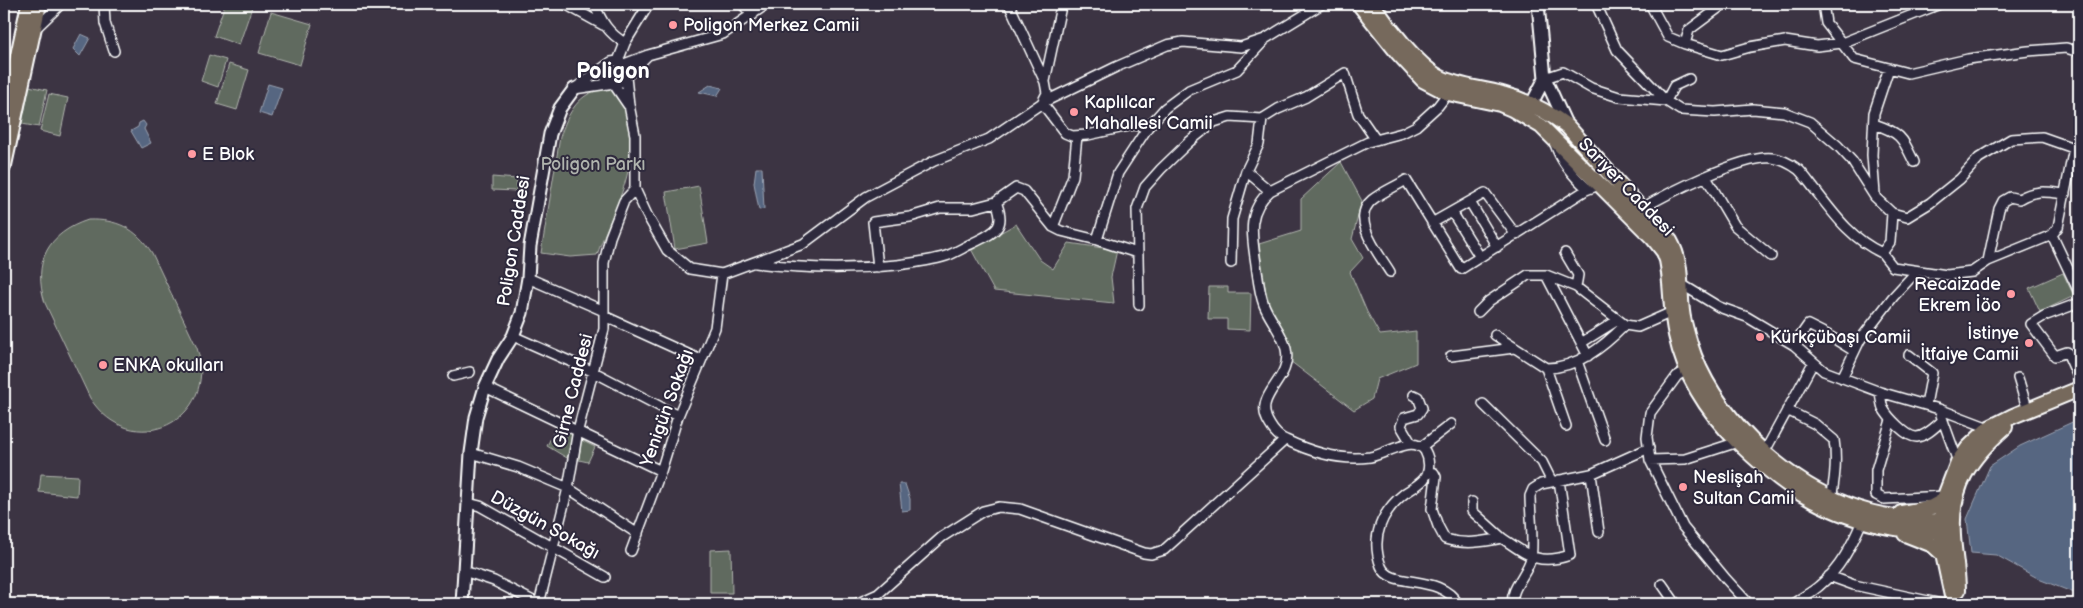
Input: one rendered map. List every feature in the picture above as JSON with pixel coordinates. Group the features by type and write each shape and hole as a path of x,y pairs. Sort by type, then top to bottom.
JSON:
{"main road":[{"path":"4,121 29,4"},
{"path":"4,165 39,4"},
{"name":"Sarıyer Caddesi","path":"1359,4 1412,70 1428,83 1500,104 1541,126 1594,187 1653,238 1664,252 1669,268 1677,311 1690,345 1692,368 1763,467 1792,489 1826,508 1862,521 1887,521 1945,526"},
{"name":"Sarıyer Caddesi","path":"1372,4 1425,67 1450,88 1503,94 1554,116 1567,126 1670,240 1680,264 1681,284 1677,311"},
{"path":"1531,105 1541,126"},
{"path":"1553,139 1559,129 1567,126"},
{"path":"1594,187 1610,175"},
{"path":"1957,604 1952,596 1943,554 1944,498 1958,462 1968,448 1989,428 2079,389"},
{"path":"1957,604 1958,587 1945,526 1970,463 1978,452 1995,436 2028,411"},
{"name":"Sarıyer Caddesi","path":"1741,438 1765,451 1778,464 1805,484 1831,498 1887,521"},
{"path":"1887,521 1921,510 1944,498"},
{"path":"1887,521 1933,545 1943,554"}],"street":[{"path":"33,30 61,4"},
{"path":"104,4 105,23 114,51"},
{"path":"565,4 603,25 613,36 625,43"},
{"path":"594,4 603,25"},
{"path":"648,4 625,43 621,62 627,70 629,105 634,135 635,189 667,250 690,269 722,274 803,244 866,197 934,161 989,139 1042,104 1166,45 1183,42 1241,47 1265,39 1322,4"},
{"path":"742,4 753,15"},
{"path":"574,89 610,62 621,62 723,34 768,4"},
{"path":"1009,4 1045,82 1047,94 1042,104"},
{"path":"1538,4 1545,78 1567,126"},
{"path":"1596,4 1617,50 1666,101 1680,110 1715,112 1753,109 1784,112 1810,122 1852,161 1875,197 1892,213 1907,217 1930,203 1960,179 1978,158 2010,139 2042,137 2077,149 2058,227 2052,235 1988,261 1972,272 1947,276 1893,267 1882,253 1865,245 1843,226 1800,171 1785,161 1770,158 1753,160 1706,177 1663,196 1641,210"},
{"path":"1650,4 1668,37 1722,55 1750,47 1785,41 1817,46 1842,43 1940,4"},
{"path":"1685,44 1689,30 1724,4"},
{"path":"1823,4 1826,23 1854,59 1908,73 1968,59 2028,51 2066,48 2079,52"},
{"path":"1045,82 1060,11"},
{"path":"1097,240 1118,173 1148,127 1165,108 1189,90 1237,70 1265,39"},
{"path":"574,89 621,82 648,55"},
{"path":"605,67 605,77 613,83 629,105"},
{"path":"1875,197 1872,155 1874,113 1889,68"},
{"path":"1531,105 1545,78 1563,72 1592,88 1619,97 1666,101"},
{"path":"1139,305 1137,209 1145,187 1189,142 1214,122 1236,117 1262,119 1278,109 1306,97 1346,73 1358,114 1376,140"},
{"path":"1666,101 1674,86 1689,79"},
{"path":"1411,443 1382,454 1345,458 1319,452 1285,440 1276,434 1268,422 1264,407 1266,398 1284,372 1286,352 1259,288 1251,229 1255,211 1262,198 1270,191 1333,158 1416,126 1438,106 1450,88"},
{"name":"Poligon Caddesi","path":"462,604 468,503 476,417 485,387 498,359 513,336 522,313 528,278 530,246 550,134 560,108 574,89"},
{"path":"1042,104 1065,133 1072,136 1134,126 1148,127"},
{"path":"1231,263 1232,219 1246,171 1259,144 1262,119"},
{"path":"1874,124 1889,129 1902,137 1914,162"},
{"path":"1053,227 1073,176 1077,136"},
{"path":"1246,171 1270,191"},
{"path":"1706,177 1735,226 1771,256"},
{"path":"1390,272 1364,228 1364,214 1371,201 1406,180 1461,269 1594,187"},
{"path":"878,267 873,222 910,217 940,208 973,208 996,202 1016,188 1020,188 1053,227 1137,254"},
{"name":"Girne Caddesi","path":"539,604 568,488 578,430 604,329 604,263 610,237 624,201 635,189"},
{"path":"1988,261 1999,210 2004,201 2010,197 2019,199 2030,192 2047,191 2066,194"},
{"path":"1432,223 1485,192 1516,236"},
{"path":"753,263 795,268 878,267 920,262 946,256 991,234 1001,224 1001,214 996,202"},
{"path":"1470,202 1497,247"},
{"path":"1452,212 1480,257"},
{"path":"1882,253 1890,242 1892,213"},
{"path":"2052,235 2079,292"},
{"path":"1566,253 1578,276 1576,287"},
{"path":"1842,378 1860,340 1893,297 1916,272"},
{"name":"Yenigün Sokağı","path":"631,550 661,470 678,416 715,328 722,274"},
{"path":"1478,312 1490,301 1528,275 1546,275 1576,287 1621,323 1638,327 1677,311"},
{"path":"1546,275 1588,356"},
{"path":"528,278 701,360"},
{"path":"1681,284 1720,307 1747,317 1794,345 1824,371 1880,392 1939,409 1989,428"},
{"path":"2079,303 2044,316 2031,324 2055,356 2067,352 2079,379"},
{"path":"1581,343 1621,323"},
{"path":"1495,335 1546,368 1555,368 1588,356 1608,343 1621,323"},
{"path":"1794,345 1808,325 1854,351"},
{"path":"513,336 594,372 678,416"},
{"path":"1451,356 1514,348"},
{"path":"1909,355 1932,373 1926,405"},
{"path":"1577,361 1605,440"},
{"path":"1765,451 1813,363"},
{"path":"1546,368 1566,426"},
{"path":"1692,368 1678,376 1650,413 1647,437 1650,460 1683,527 1726,579 1750,604"},
{"path":"453,376 470,372"},
{"path":"2018,378 2028,411"},
{"path":"485,387 661,470"},
{"path":"1880,392 1882,406 1891,420 1911,436 1917,437 1928,434 1942,420"},
{"path":"1414,395 1418,397 1422,408 1418,414 1404,418 1401,426 1411,443 1421,447 1428,456 1428,472 1424,479 1397,500 1382,519 1377,539 1380,564 1388,577 1435,586 1458,604"},
{"path":"1472,502 1472,511 1502,538 1531,558 1559,559 1570,555 1556,481 1542,462 1482,404"},
{"path":"1939,409 1958,462"},
{"path":"1787,410 1815,424 1834,440 1836,451 1831,498"},
{"path":"1891,420 1876,470 1876,495 1884,499 1944,498"},
{"path":"1421,447 1451,424"},
{"path":"1650,460 1685,459 1741,438"},
{"path":"856,604 867,600 887,587 942,537 983,511 999,506 1020,509 1144,553 1164,550 1285,440"},
{"path":"1514,604 1512,600 1516,588 1526,573 1531,558 1530,496 1533,489 1540,484 1590,474 1649,448"},
{"path":"472,452 518,467 568,488 638,534"},
{"path":"1428,472 1434,473 1436,477 1432,509 1445,539 1456,543 1478,543 1502,538"},
{"path":"1590,474 1600,532"},
{"name":"Düzgün Sokağı","path":"468,503 480,506 605,577"},
{"path":"1792,604 1819,586 1838,566 1851,546 1862,521"},
{"path":"464,571 494,581 539,604"},
{"path":"1829,576 1854,585 1942,604"},
{"path":"1662,584 1676,604"}],"green space":[{"path":"225,4 253,4 239,45 214,36"},
{"path":"271,12 312,24 300,65 259,53"},
{"path":"209,55 226,60 218,87 201,81"},
{"path":"229,64 249,70 237,110 217,104"},
{"path":"29,86 47,90 39,127 22,124"},
{"name":"Poligon Parkı","path":"606,89 614,92 621,99 630,131 631,150 629,167 619,201 597,255 570,257 541,253 563,128 571,112 582,99 589,94"},
{"path":"49,94 68,98 60,136 40,131"},
{"path":"1341,162 1362,201 1352,239 1363,258 1350,272 1367,312 1380,335 1416,331 1416,363 1377,379 1372,399 1354,410 1290,361 1291,347 1267,301 1259,244 1301,231 1301,199"},
{"path":"492,177 517,179 516,191 492,190"},
{"path":"699,186 708,243 675,249 666,192"},
{"path":"88,220 117,223 132,231 146,244 197,348 201,374 196,396 184,413 168,425 148,430 127,428 107,418 90,398 45,303 41,288 41,275 42,262 47,251 53,241 63,233"},
{"path":"1016,224 1040,260 1053,269 1069,243 1117,250 1111,277 1114,303 994,291 971,249"},
{"path":"2063,273 2074,296 2040,312 2029,288"},
{"path":"1209,287 1228,287 1228,293 1251,293 1250,330 1227,329 1227,319 1208,319"},
{"path":"557,425 573,433 567,458 547,446"},
{"path":"581,440 595,447 588,462 579,460"},
{"path":"41,474 78,476 77,496 39,492"},
{"path":"731,549 732,593 710,593 710,550"}],"water":[{"path":"81,34 90,38 80,56 73,49"},
{"path":"268,84 282,88 272,117 259,113"},
{"path":"710,85 722,88 717,96 699,92"},
{"path":"143,121 146,125 144,129 151,143 141,148 131,131"},
{"path":"756,168 762,168 764,209 759,210 754,183"},
{"path":"2079,419 2079,593 2077,594 2041,580 1996,555 1971,553 1967,519 1990,466 2020,446"},
{"path":"899,484 905,484 910,499 910,510 902,511"}],"place":[{"name":"Poligon Merkez Camii","path":"673,25"},
{"name":"Kaplılcar Mahallesi Camii","path":"1074,112"},
{"name":"E Blok","path":"192,154"},
{"name":"Recaizade Ekrem İöo","path":"2011,294"},
{"name":"Kürkçübaşı Camii","path":"1760,337"},
{"name":"İstinye İtfaiye Camii","path":"2029,343"},
{"name":"ENKA okulları","path":"103,365"},
{"name":"Neslişah Sultan Camii","path":"1683,487"}],"district":[{"name":"Poligon","path":"613,71"}]}
